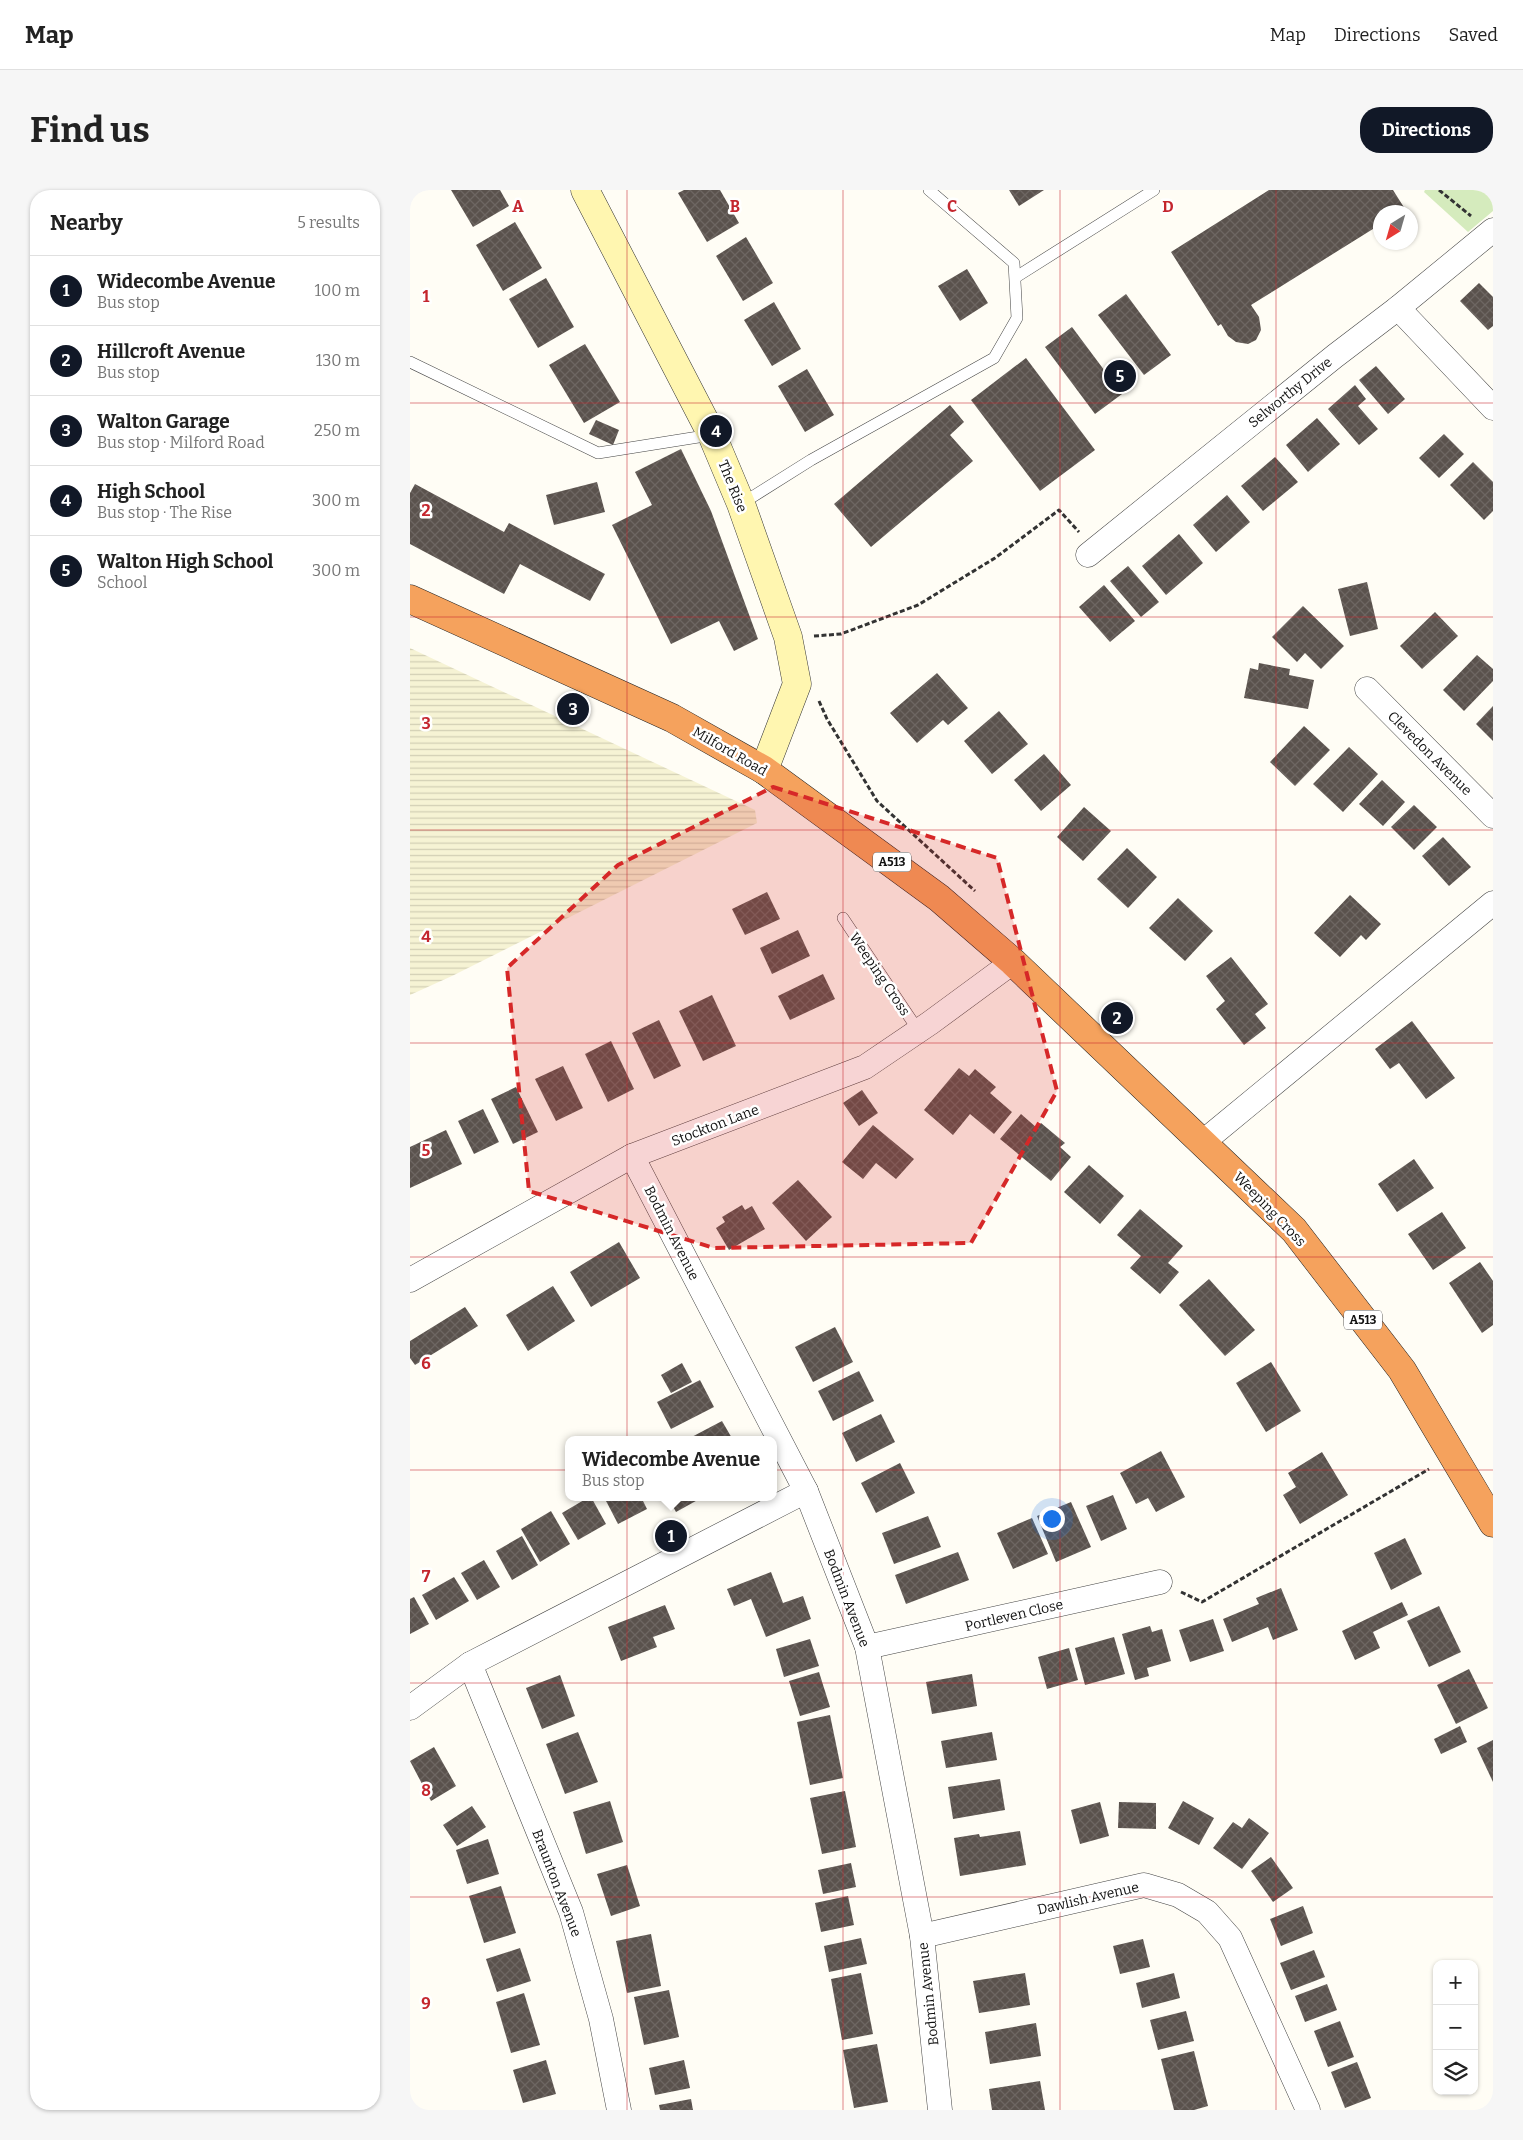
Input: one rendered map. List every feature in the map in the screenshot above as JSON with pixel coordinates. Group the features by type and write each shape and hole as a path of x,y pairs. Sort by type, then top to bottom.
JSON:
{"highway":[{"name":"Milford Road","path":"410,599 672,718 764,770 924,886 1013,962"},
{"name":"Weeping Cross","path":"1013,962 1294,1230 1402,1370 1454,1454 1493,1523"}],"street":[{"name":"The Rise","path":"585,190 712,435 741,504 788,637 797,684 764,770"},
{"name":"Selworthy Drive","path":"1091,552 1492,231"},
{"path":"1398,308 1493,408"},
{"name":"Clevedon Avenue","path":"1367,689 1493,816"},
{"path":"1203,1142 1493,903"},
{"name":"Stockton Lane","path":"410,1280 632,1156 865,1067 1013,962"},
{"name":"Bodmin Avenue","path":"632,1156 806,1491 867,1647 922,1936 940,2110"},
{"path":"410,1708 470,1664 806,1491"},
{"name":"Portleven Close","path":"867,1647 1160,1582"},
{"name":"Braunton Avenue","path":"470,1664 571,1912 601,2019 618,2110"},
{"name":"Dawlish Avenue","path":"922,1936 1144,1885 1178,1895 1208,1912 1230,1938 1308,2110"}],"lane":[{"path":"741,504 812,460 994,358 1017,318 1014,263 929,190"},
{"path":"1016,277 1154,190"},
{"path":"410,362 598,453 712,435"},
{"name":"Weeping Cross","path":"843,918 918,1030"}],"path":[{"path":"1439,190 1492,231"},
{"path":"788,637 841,634 918,605 995,558 1060,510 1091,552"},
{"path":"815,694 827,719 877,801 978,894"},
{"path":"1160,1582 1202,1602 1454,1454"}],"highlighted area":[{"path":"773,787 997,858 1057,1091 971,1243 714,1248 529,1191 507,968 618,865"}],"shaded area":[{"path":"410,648 755,810 757,823 452,976 410,995"}],"green space":[{"path":"1425,190 1493,190 1493,211 1468,232 1424,192"}],"building":[{"path":"451,190 500,190 509,206 473,227"},
{"path":"684,190 720,190 739,223 707,242 678,193"},
{"path":"1009,190 1044,190 1019,206"},
{"path":"1269,190 1393,190 1402,205 1373,205 1373,229 1251,305 1259,317 1261,330 1256,340 1248,344 1236,342 1228,336 1221,324 1218,326 1171,252"},
{"path":"515,222 542,268 503,291 476,245"},
{"path":"746,237 773,283 743,301 716,256"},
{"path":"967,269 988,303 960,321 938,286"},
{"path":"546,278 574,327 538,348 509,299"},
{"path":"1479,283 1493,297 1493,326 1488,330 1460,301"},
{"path":"1126,294 1171,355 1144,375 1098,315"},
{"path":"774,302 801,349 772,366 744,320"},
{"path":"1072,327 1122,394 1095,414 1045,347"},
{"path":"585,344 620,402 584,423 549,365"},
{"path":"1026,358 1095,450 1040,491 971,400"},
{"path":"1376,366 1405,399 1388,414 1359,380"},
{"path":"807,369 834,415 805,432 778,386"},
{"path":"1355,385 1366,399 1358,406 1378,429 1359,445 1328,409"},
{"path":"950,405 964,422 950,435 973,461 871,547 834,504"},
{"path":"1317,418 1340,444 1308,472 1286,445"},
{"path":"596,420 619,430 613,445 589,434"},
{"path":"1444,434 1464,454 1439,478 1419,458"},
{"path":"681,449 711,511 758,639 734,651 719,621 671,644 612,525 652,505 635,472"},
{"path":"1275,457 1298,482 1263,511 1241,486"},
{"path":"1473,462 1493,482 1493,511 1484,520 1450,485"},
{"path":"597,482 605,512 554,525 546,495"},
{"path":"415,484 504,532 509,523 605,574 590,601 520,564 504,594 410,544 410,493"},
{"path":"1227,495 1250,522 1216,552 1193,525"},
{"path":"1179,534 1203,563 1166,595 1142,566"},
{"path":"1128,566 1159,602 1141,617 1110,581"},
{"path":"1367,582 1378,629 1350,636 1338,589"},
{"path":"1104,585 1135,621 1110,642 1079,607"},
{"path":"1303,606 1344,646 1321,669 1305,653 1297,662 1272,637"},
{"path":"1435,612 1458,636 1422,669 1400,646"},
{"path":"1477,655 1493,669 1493,681 1464,711 1443,690"},
{"path":"1259,663 1290,669 1289,675 1314,680 1308,709 1244,698 1250,668 1258,670"},
{"path":"937,673 968,708 948,725 943,720 917,743 890,713"},
{"path":"1493,706 1493,741 1476,724"},
{"path":"999,711 1028,744 992,774 964,741"},
{"path":"1304,726 1330,750 1295,786 1270,762"},
{"path":"1349,747 1378,774 1343,812 1313,784"},
{"path":"1044,754 1071,785 1041,811 1014,780"},
{"path":"1382,780 1405,802 1383,826 1359,804"},
{"path":"1414,805 1437,827 1414,850 1391,827"},
{"path":"1084,807 1111,831 1083,861 1057,837"},
{"path":"1443,837 1471,867 1449,886 1422,856"},
{"path":"1127,848 1157,877 1128,908 1097,879"},
{"path":"767,892 780,919 745,935 732,909"},
{"path":"1350,895 1381,924 1366,940 1361,935 1340,957 1314,933"},
{"path":"1178,898 1213,931 1185,961 1149,928"},
{"path":"798,930 810,956 772,974 760,948"},
{"path":"1231,957 1268,1004 1255,1014 1266,1028 1244,1045 1216,1009 1225,1001 1206,976"},
{"path":"823,974 835,999 790,1020 778,996"},
{"path":"712,995 736,1046 703,1061 679,1011"},
{"path":"659,1020 681,1066 654,1079 632,1033"},
{"path":"1412,1021 1455,1078 1426,1099 1399,1063 1390,1069 1375,1049"},
{"path":"611,1041 634,1089 608,1102 585,1054"},
{"path":"563,1066 583,1108 556,1121 535,1079"},
{"path":"959,1068 969,1076 975,1069 996,1087 990,1093 1012,1112 994,1134 970,1114 953,1135 924,1110"},
{"path":"516,1087 538,1132 513,1144 491,1099"},
{"path":"862,1090 878,1113 859,1126 843,1103"},
{"path":"483,1109 499,1142 474,1154 458,1121"},
{"path":"1021,1114 1037,1128 1041,1123 1065,1143 1060,1147 1071,1157 1051,1181 1000,1139"},
{"path":"873,1125 914,1159 896,1179 876,1163 863,1179 842,1162"},
{"path":"446,1130 462,1164 410,1188 410,1147"},
{"path":"1414,1159 1434,1188 1397,1212 1378,1184"},
{"path":"1089,1165 1124,1196 1100,1224 1064,1192"},
{"path":"798,1180 832,1217 806,1241 772,1203"},
{"path":"742,1205 745,1210 752,1206 765,1229 729,1250 716,1228 725,1222 722,1217"},
{"path":"1140,1209 1183,1246 1168,1263 1179,1272 1160,1294 1130,1268 1141,1256 1117,1235"},
{"path":"1442,1212 1466,1248 1433,1270 1408,1234"},
{"path":"619,1242 640,1278 591,1307 570,1272"},
{"path":"1480,1262 1493,1281 1493,1325 1482,1333 1449,1283"},
{"path":"1209,1279 1255,1330 1225,1356 1179,1305"},
{"path":"553,1286 575,1321 528,1351 506,1315"},
{"path":"465,1307 478,1326 415,1365 410,1358 410,1341"},
{"path":"835,1327 853,1362 813,1382 795,1347"},
{"path":"1271,1362 1301,1411 1266,1432 1236,1383"},
{"path":"682,1363 692,1382 671,1393 661,1375"},
{"path":"859,1371 874,1401 833,1421 818,1391"},
{"path":"700,1380 714,1407 671,1429 657,1402"},
{"path":"881,1414 895,1442 856,1462 842,1433"},
{"path":"722,1421 731,1436 694,1436"},
{"path":"1161,1451 1185,1497 1156,1512 1148,1498 1136,1504 1120,1473"},
{"path":"1322,1452 1348,1495 1300,1524 1283,1495 1296,1487 1288,1473"},
{"path":"900,1463 915,1493 876,1513 861,1483"},
{"path":"1113,1495 1127,1529 1101,1541 1086,1506"},
{"path":"582,1501 593,1501 606,1524 578,1540 562,1513"},
{"path":"606,1501 643,1501 647,1509 618,1524"},
{"path":"670,1501 696,1501 676,1512"},
{"path":"1071,1502 1091,1547 1056,1562 1037,1516"},
{"path":"551,1511 570,1544 540,1562 521,1529"},
{"path":"928,1516 941,1547 894,1564 882,1533"},
{"path":"1032,1518 1048,1554 1013,1569 997,1533"},
{"path":"522,1536 538,1565 512,1580 496,1551"},
{"path":"1405,1538 1422,1574 1391,1590 1374,1553"},
{"path":"958,1552 969,1580 906,1604 895,1575"},
{"path":"484,1560 500,1587 477,1600 461,1573"},
{"path":"771,1572 783,1603 803,1596 811,1619 766,1637 751,1599 734,1606 727,1589"},
{"path":"454,1577 469,1601 436,1620 422,1595"},
{"path":"1281,1588 1298,1630 1273,1640 1268,1627 1232,1642 1223,1619 1259,1604 1256,1598"},
{"path":"414,1597 429,1624 410,1634 410,1599"},
{"path":"1402,1602 1408,1615 1373,1632 1380,1648 1355,1660 1342,1631"},
{"path":"665,1605 675,1629 653,1637 657,1647 621,1661 608,1627"},
{"path":"1439,1606 1461,1652 1429,1667 1407,1621"},
{"path":"1213,1619 1224,1651 1190,1662 1179,1630"},
{"path":"1150,1626 1152,1632 1162,1629 1171,1661 1147,1668 1149,1676 1135,1680 1122,1634"},
{"path":"1114,1637 1125,1674 1085,1685 1075,1648"},
{"path":"810,1639 819,1666 784,1677 776,1649"},
{"path":"1069,1648 1078,1680 1047,1689 1038,1657"},
{"path":"1469,1669 1488,1708 1456,1724 1437,1685"},
{"path":"819,1672 830,1707 800,1716 789,1681"},
{"path":"972,1674 977,1706 932,1714 926,1682"},
{"path":"560,1675 575,1716 542,1729 526,1688"},
{"path":"830,1715 843,1778 810,1785 797,1722"},
{"path":"1460,1726 1467,1742 1441,1754 1434,1739"},
{"path":"578,1732 598,1782 565,1794 546,1744"},
{"path":"992,1732 997,1760 946,1768 941,1741"},
{"path":"1493,1740 1493,1782 1477,1748"},
{"path":"434,1747 456,1786 431,1801 410,1761"},
{"path":"1000,1779 1005,1810 953,1819 948,1787"},
{"path":"845,1791 856,1847 822,1854 810,1798"},
{"path":"610,1801 623,1842 586,1854 573,1812"},
{"path":"1183,1801 1214,1818 1199,1845 1168,1828"},
{"path":"1100,1802 1109,1836 1080,1844 1071,1810"},
{"path":"1119,1802 1156,1803 1156,1829 1118,1828"},
{"path":"472,1806 486,1827 457,1846 443,1825"},
{"path":"1249,1818 1269,1833 1242,1869 1213,1848 1233,1822 1242,1828"},
{"path":"1020,1831 1026,1865 960,1876 954,1838 979,1834 980,1837"},
{"path":"488,1839 499,1874 467,1884 456,1850"},
{"path":"1271,1857 1293,1888 1273,1902 1251,1871"},
{"path":"851,1863 856,1887 823,1894 818,1870"},
{"path":"627,1865 640,1906 611,1916 597,1874"},
{"path":"501,1886 516,1933 484,1943 469,1896"},
{"path":"848,1896 854,1925 821,1932 815,1903"},
{"path":"1303,1906 1313,1933 1281,1946 1270,1919"},
{"path":"651,1934 661,1986 627,1993 616,1941"},
{"path":"861,1938 867,1964 829,1972 824,1946"},
{"path":"1143,1939 1150,1967 1120,1974 1113,1946"},
{"path":"520,1948 531,1981 497,1992 486,1959"},
{"path":"1314,1950 1325,1977 1291,1990 1280,1963"},
{"path":"861,1973 873,2034 842,2040 831,1979"},
{"path":"1025,1973 1030,2005 979,2013 973,1981"},
{"path":"1174,1973 1180,1998 1142,2008 1136,1983"},
{"path":"1327,1984 1337,2010 1305,2022 1295,1996"},
{"path":"669,1990 679,2037 644,2045 634,1997"},
{"path":"524,1993 540,2045 511,2053 496,2002"},
{"path":"1186,2011 1194,2041 1158,2050 1150,2020"},
{"path":"1340,2021 1354,2057 1328,2067 1314,2031"},
{"path":"1036,2023 1041,2056 990,2064 985,2032"},
{"path":"877,2044 888,2102 854,2108 843,2050"},
{"path":"1194,2051 1208,2106 1194,2110 1174,2110 1161,2059"},
{"path":"546,2060 556,2094 523,2103 513,2070"},
{"path":"684,2060 690,2088 655,2095 649,2068"},
{"path":"1357,2062 1371,2098 1345,2108 1331,2072"},
{"path":"1040,2081 1045,2110 992,2110 989,2089"},
{"path":"691,2099 693,2110 660,2110 659,2105"}],"place":[{"name":"Walton High School","path":"1120,376"},
{"name":"High School","path":"716,431"},
{"name":"Walton Garage","path":"573,709"},
{"name":"Hillcroft Avenue","path":"1117,1018"},
{"name":"Widecombe Avenue","path":"671,1536"}]}
